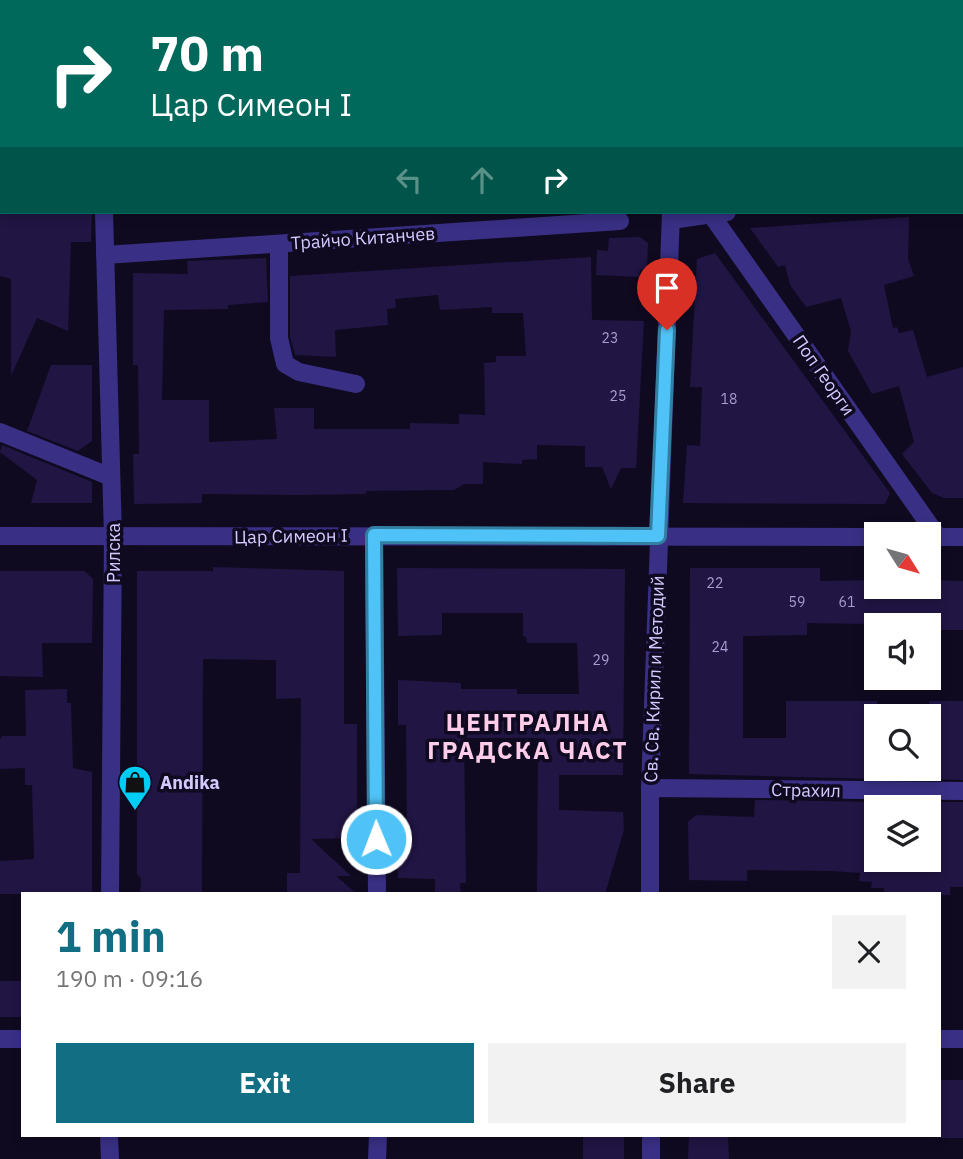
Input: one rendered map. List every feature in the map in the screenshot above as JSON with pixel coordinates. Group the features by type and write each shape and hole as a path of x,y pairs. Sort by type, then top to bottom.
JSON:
{"street":[{"name":"Рилска","path":"104,214 113,537 110,892"},
{"path":"671,216 695,214"},
{"name":"Поп Георги","path":"720,214 924,522"},
{"name":"Св. Св. Кирил и Методий","path":"650,892 650,788 671,216"},
{"name":"Трайчо Китанчев","path":"105,255 621,222"},
{"path":"279,244 279,338 285,363 299,372 356,384"},
{"path":"0,432 111,477"},
{"path":"374,535 377,892"},
{"name":"Цар Симеон I","path":"0,536 864,537"},
{"path":"942,537 963,537"},
{"name":"Страхил","path":"650,788 963,792"},
{"path":"0,1039 21,1039"},
{"path":"941,1039 963,1039"},
{"path":"110,1137 110,1159"},
{"path":"377,1137 377,1159"},
{"path":"651,1137 651,1159"}],"building":[{"path":"0,214 92,214 91,242 71,242 68,331 37,318 11,376 11,279 0,276"},
{"path":"909,217 908,259 914,276 884,285 893,328 897,327 899,333 913,330 927,377 963,367 963,498 944,498 932,493 902,454 914,442 899,386 872,394 848,351 851,331 841,298 806,307 790,285 785,265 778,267 750,228"},
{"path":"640,237 648,243 647,270 640,270 639,277 596,275 597,250 608,251 609,238"},
{"path":"715,253 890,493 885,504 683,503 687,445 700,446 702,387 690,387 697,259"},
{"path":"591,257 592,320 644,321 636,468 621,468 611,489 602,467 585,467 585,446 537,445 537,459 522,460 522,464 483,462 483,484 464,484 454,490 366,491 366,494 202,494 202,503 134,504 133,454 139,454 138,365 133,365 133,273 188,274 187,261 266,258 268,302 228,305 228,309 164,310 162,400 209,400 209,442 277,439 274,408 314,408 314,429 410,429 410,423 459,424 459,414 485,415 484,363 496,362 496,356 526,356 523,313 492,313 492,307 440,310 438,295 395,299 396,308 387,309 388,325 335,330 336,357 295,355 290,337 290,276"},
{"path":"51,365 92,365 92,441 78,451 27,431"},
{"path":"2,445 92,482 92,503 31,503 37,480 0,452"},
{"path":"213,567 344,571 344,724 357,724 357,838 311,839 351,876 336,876 355,892 287,892 287,873 300,873 301,698 276,699 276,660 203,659 202,892 140,892 141,879 137,874 137,571 213,571"},
{"path":"397,568 625,569 623,775 559,775 559,810 623,812 624,830 606,892 537,892 538,738 464,738 466,883 460,883 461,892 435,892 435,879 398,878 398,831 407,831 406,725 398,725 398,680 461,683 461,689 517,689 517,694 579,694 577,643 527,643 526,637 523,636 523,613 442,613 442,635 398,636"},
{"path":"690,568 820,568 820,581 864,580 864,599 941,599 942,580 963,581 963,630 941,630 941,613 864,613 864,624 807,623 807,635 743,636 743,738 786,738 786,701 877,701 877,704 864,704 864,779 689,774"},
{"path":"0,571 84,571 93,579 92,643 42,643 43,677 0,676"},
{"path":"67,689 67,703 71,703 73,768 92,772 92,892 0,894 0,861 34,859 32,785 25,785 25,768 0,769 2,736 26,736 25,690"},
{"path":"929,701 963,701 963,780 941,779 941,704 929,704"},
{"path":"755,800 864,802 864,872 941,872 941,802 963,802 963,887 950,887 950,895 941,895 941,892 884,892 884,888 871,888 872,882 859,881 860,873 833,871 747,870 747,881 689,880 688,822 696,815 754,817"},
{"path":"0,981 21,981 21,1017 0,1017"},
{"path":"941,1080 963,1080 963,1138 940,1138"},
{"path":"583,1137 624,1137 624,1159 583,1159"},
{"path":"689,1137 728,1137 729,1159 688,1159"}],"place":[{"name":"Andika","path":"135,812"}],"district":[{"name":"ЦЕНТРАЛНА ГРАДСКА ЧАСТ","path":"528,736"}],"route":[{"path":"376,839 374,535 658,536 667,330"}]}
